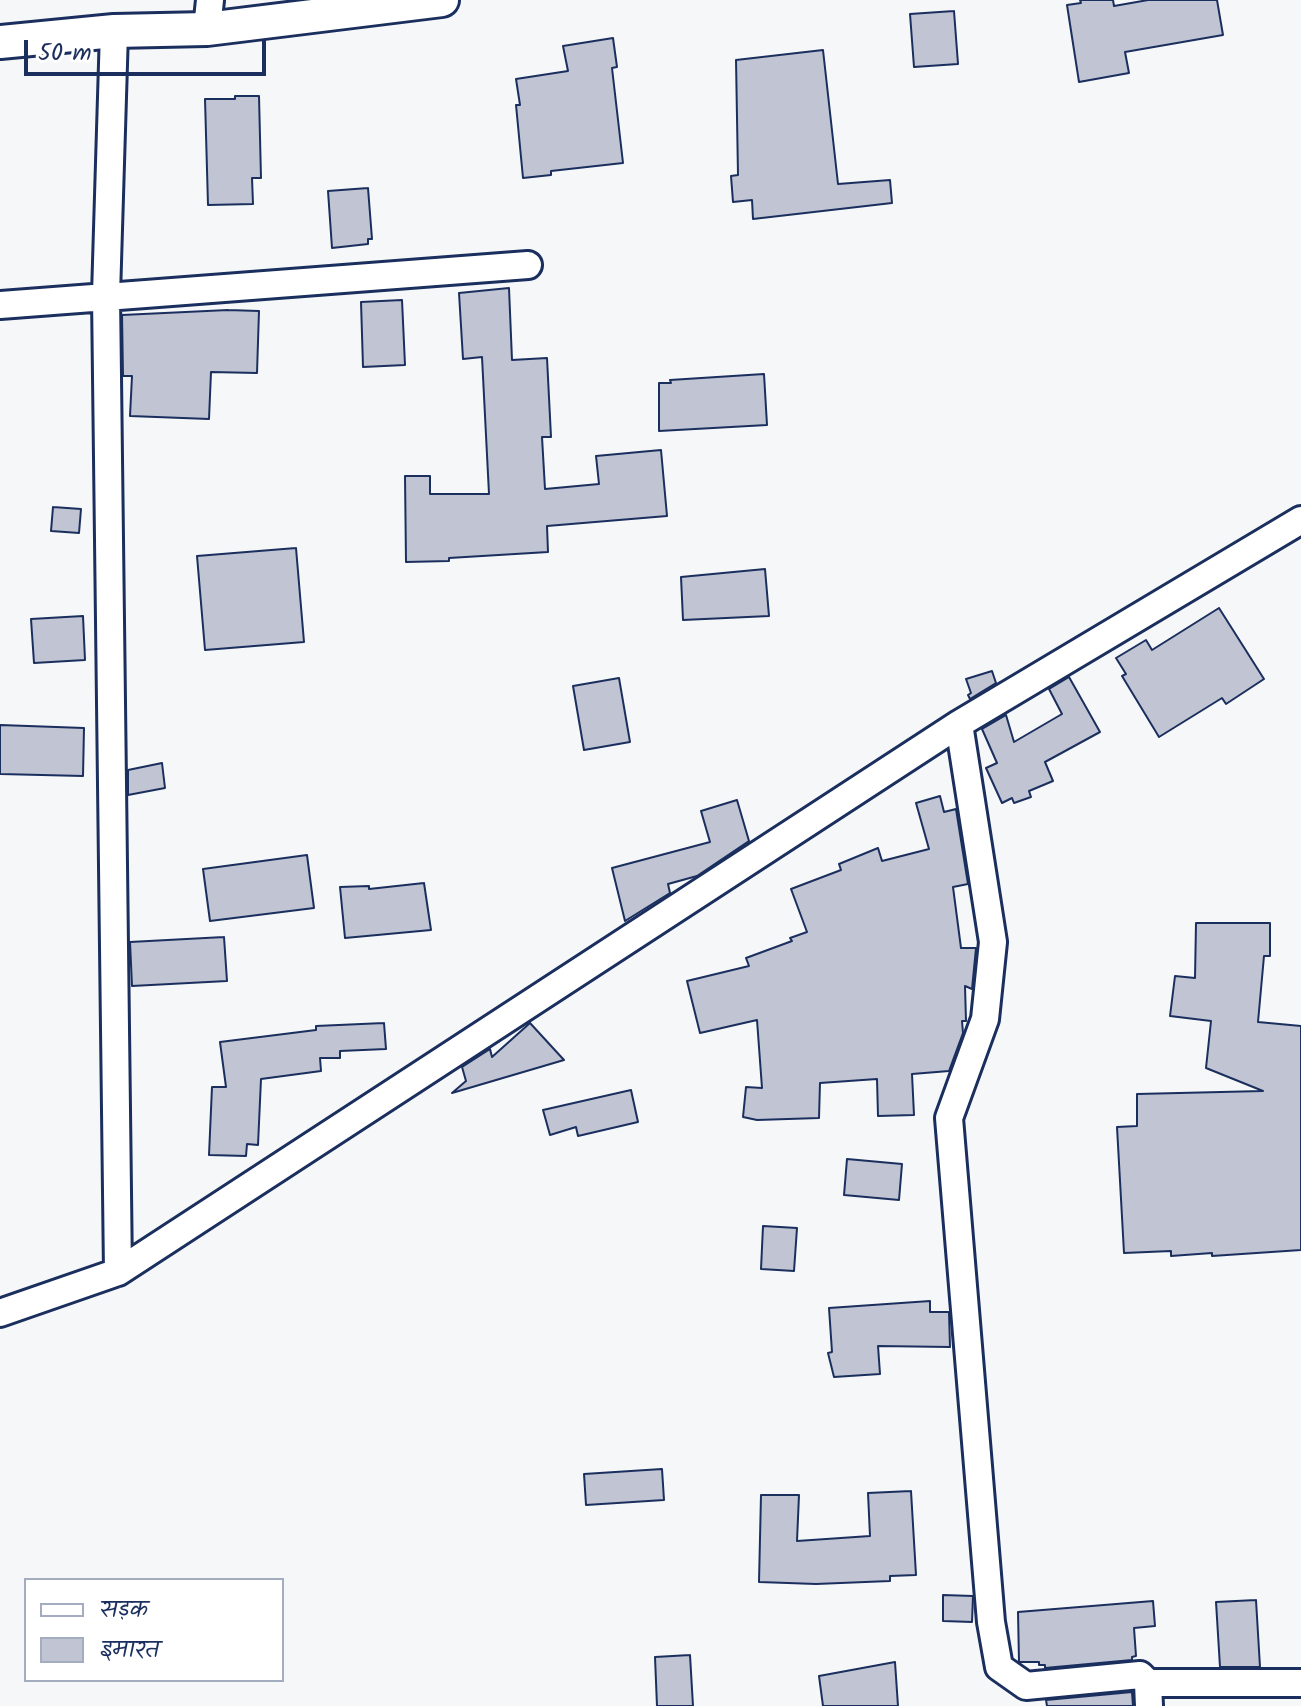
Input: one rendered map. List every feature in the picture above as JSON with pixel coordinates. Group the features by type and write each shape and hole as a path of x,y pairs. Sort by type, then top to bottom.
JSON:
{"street":[{"path":"0,42 114,31 209,14 442,0"},
{"path":"114,31 106,295 118,1272"},
{"path":"0,305 528,265"},
{"path":"0,1313 118,1272 959,724 1301,520"},
{"path":"959,724 993,942 985,1019 949,1118 991,1622 999,1667 1026,1686 1140,1675 1148,1694 1301,1683"}],"building":[{"path":"1080,0 1113,0 1114,6 1148,0 1217,0 1223,35 1125,52 1129,73 1079,82 1067,5 1081,3"},
{"path":"954,11 958,64 914,67 910,14"},
{"path":"613,38 617,67 612,68 623,163 551,171 551,175 523,178 516,79 568,71 563,46"},
{"path":"823,50 838,184 890,180 892,203 753,219 752,200 733,202 731,176 738,175 736,60"},
{"path":"235,96 259,96 261,178 252,178 253,204 208,205 205,99 235,99"},
{"path":"368,188 372,239 368,239 368,244 332,248 328,191"},
{"path":"509,288 512,360 547,358 551,437 542,437 545,489 599,484 596,456 661,450 667,516 547,526 548,552 406,562 405,476 430,476 430,494 489,494 482,357 463,359 459,293"},
{"path":"402,300 405,365 363,367 361,302"},
{"path":"259,311 257,373 211,372 209,419 130,416 132,376 123,376 122,315"},
{"path":"764,374 767,425 659,431 659,383"},
{"path":"53,507 81,509 79,533 51,531"},
{"path":"296,548 304,642 205,650 197,556"},
{"path":"765,569 769,616 683,620 681,577"},
{"path":"1219,608 1264,679 1226,704 1222,698 1159,737 1122,676 1126,674 1116,658 1146,640 1152,650"},
{"path":"83,616 85,660 34,663 31,619"},
{"path":"992,671 996,683 970,699 966,679"},
{"path":"1069,677 1100,732 1045,762 1053,781 1029,791 1031,797 1014,803 1012,798 1002,803 986,768 997,763 982,729 1006,715 1014,742 1062,714 1049,689"},
{"path":"619,678 630,742 584,750 573,686"},
{"path":"0,725 84,728 83,776 0,774"},
{"path":"162,763 165,788 128,795 128,770"},
{"path":"940,796 944,812 956,809 968,884 953,887 961,948 976,948 972,989 965,986 966,1021 962,1021 963,1033 949,1071 912,1074 914,1115 878,1116 877,1079 820,1083 819,1118 757,1120 743,1117 746,1087 762,1088 757,1020 700,1033 687,981 749,966 746,958 807,932 791,889 841,870 839,864 878,848 882,861 929,849 916,803"},
{"path":"737,800 749,841 697,876 668,884 670,893 625,921 612,868 710,842 701,811"},
{"path":"307,855 314,908 210,921 203,869"},
{"path":"424,883 431,930 345,938 340,887 369,886 369,889"},
{"path":"1196,923 1270,923 1270,956 1264,956 1258,1022 1301,1026 1301,1250 1212,1256 1212,1253 1171,1256 1171,1251 1124,1253 1117,1127 1137,1126 1137,1094 1263,1091 1206,1068 1211,1021 1170,1016 1175,976 1195,978"},
{"path":"224,937 227,981 132,986 130,942"},
{"path":"384,1023 386,1049 340,1051 340,1058 320,1058 321,1071 261,1079 258,1145 247,1144 246,1156 209,1155 212,1087 226,1087 220,1042 316,1030 316,1026"},
{"path":"530,1023 564,1060 452,1093 466,1081 462,1067 490,1049 492,1057"},
{"path":"631,1090 638,1122 578,1136 576,1127 550,1135 543,1110"},
{"path":"847,1159 902,1164 899,1200 844,1195"},
{"path":"763,1226 797,1228 794,1271 761,1269"},
{"path":"930,1301 930,1312 949,1312 950,1347 878,1346 880,1374 834,1377 828,1353 832,1352 829,1308"},
{"path":"662,1469 664,1500 586,1505 584,1474"},
{"path":"911,1491 916,1575 890,1576 890,1581 816,1584 759,1582 761,1495 799,1495 797,1541 870,1536 868,1493"},
{"path":"943,1595 973,1596 972,1622 943,1621"},
{"path":"1256,1600 1260,1667 1220,1667 1216,1602"},
{"path":"1153,1601 1155,1626 1134,1628 1136,1656 1132,1660 1045,1668 1039,1662 1019,1662 1018,1612"},
{"path":"690,1655 693,1706 657,1706 655,1657"},
{"path":"895,1662 898,1706 823,1706 819,1676"},
{"path":"1132,1692 1133,1706 1047,1706 1046,1700"}]}
